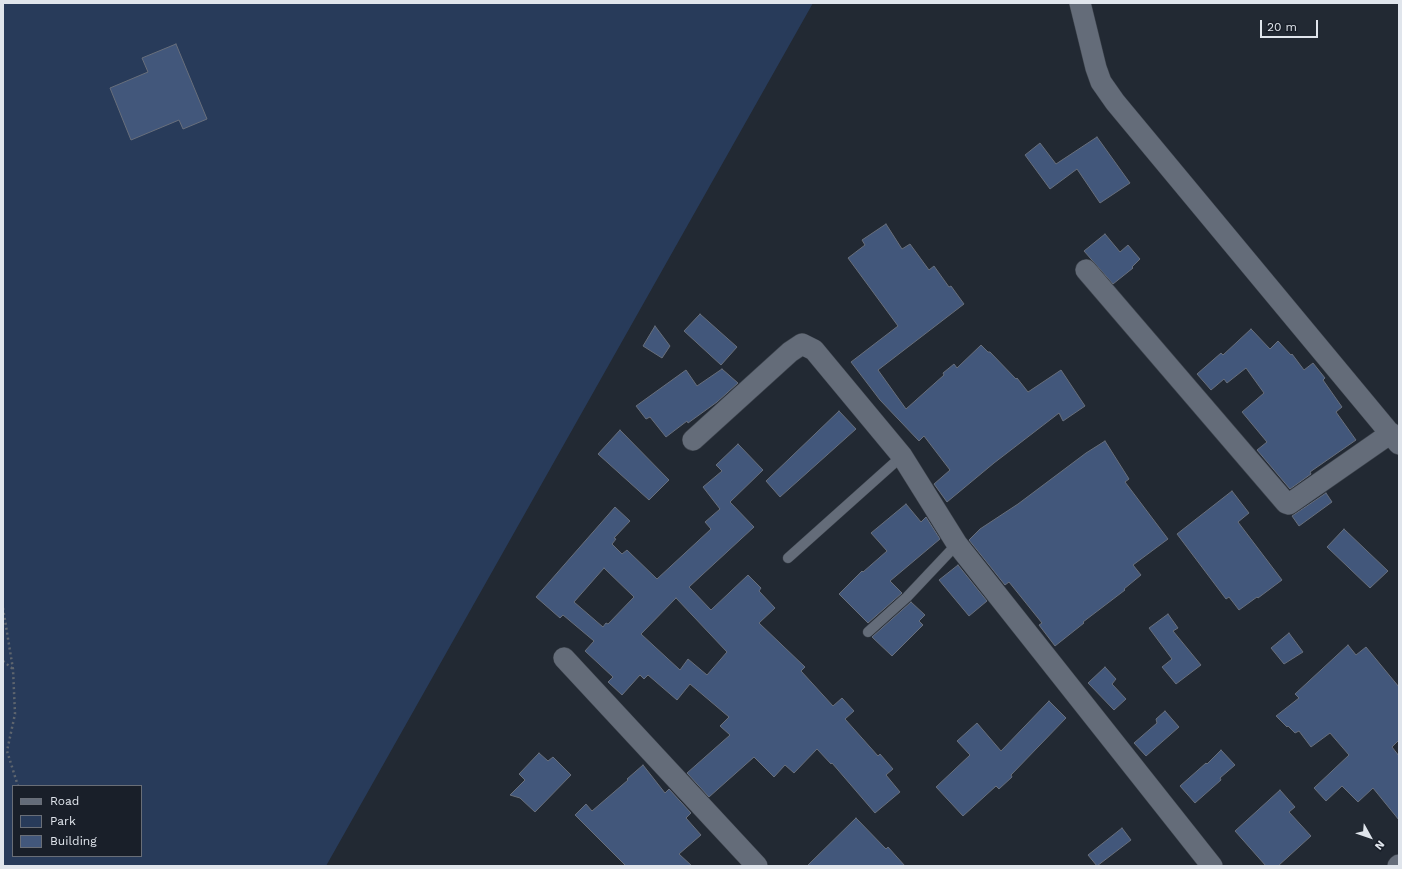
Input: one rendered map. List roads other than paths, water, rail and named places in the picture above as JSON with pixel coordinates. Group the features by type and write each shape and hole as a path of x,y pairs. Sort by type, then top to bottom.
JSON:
{"street":[{"path":"1080,3 1096,68 1101,82 1115,102 1395,439 1289,504 1286,503 1086,270"},
{"path":"693,440 790,352 802,344 814,350 902,456 957,544 1212,866"},
{"path":"564,658 757,866"}],"lane":[{"path":"788,558 902,456"},
{"path":"868,632 907,597 957,544"}]}
